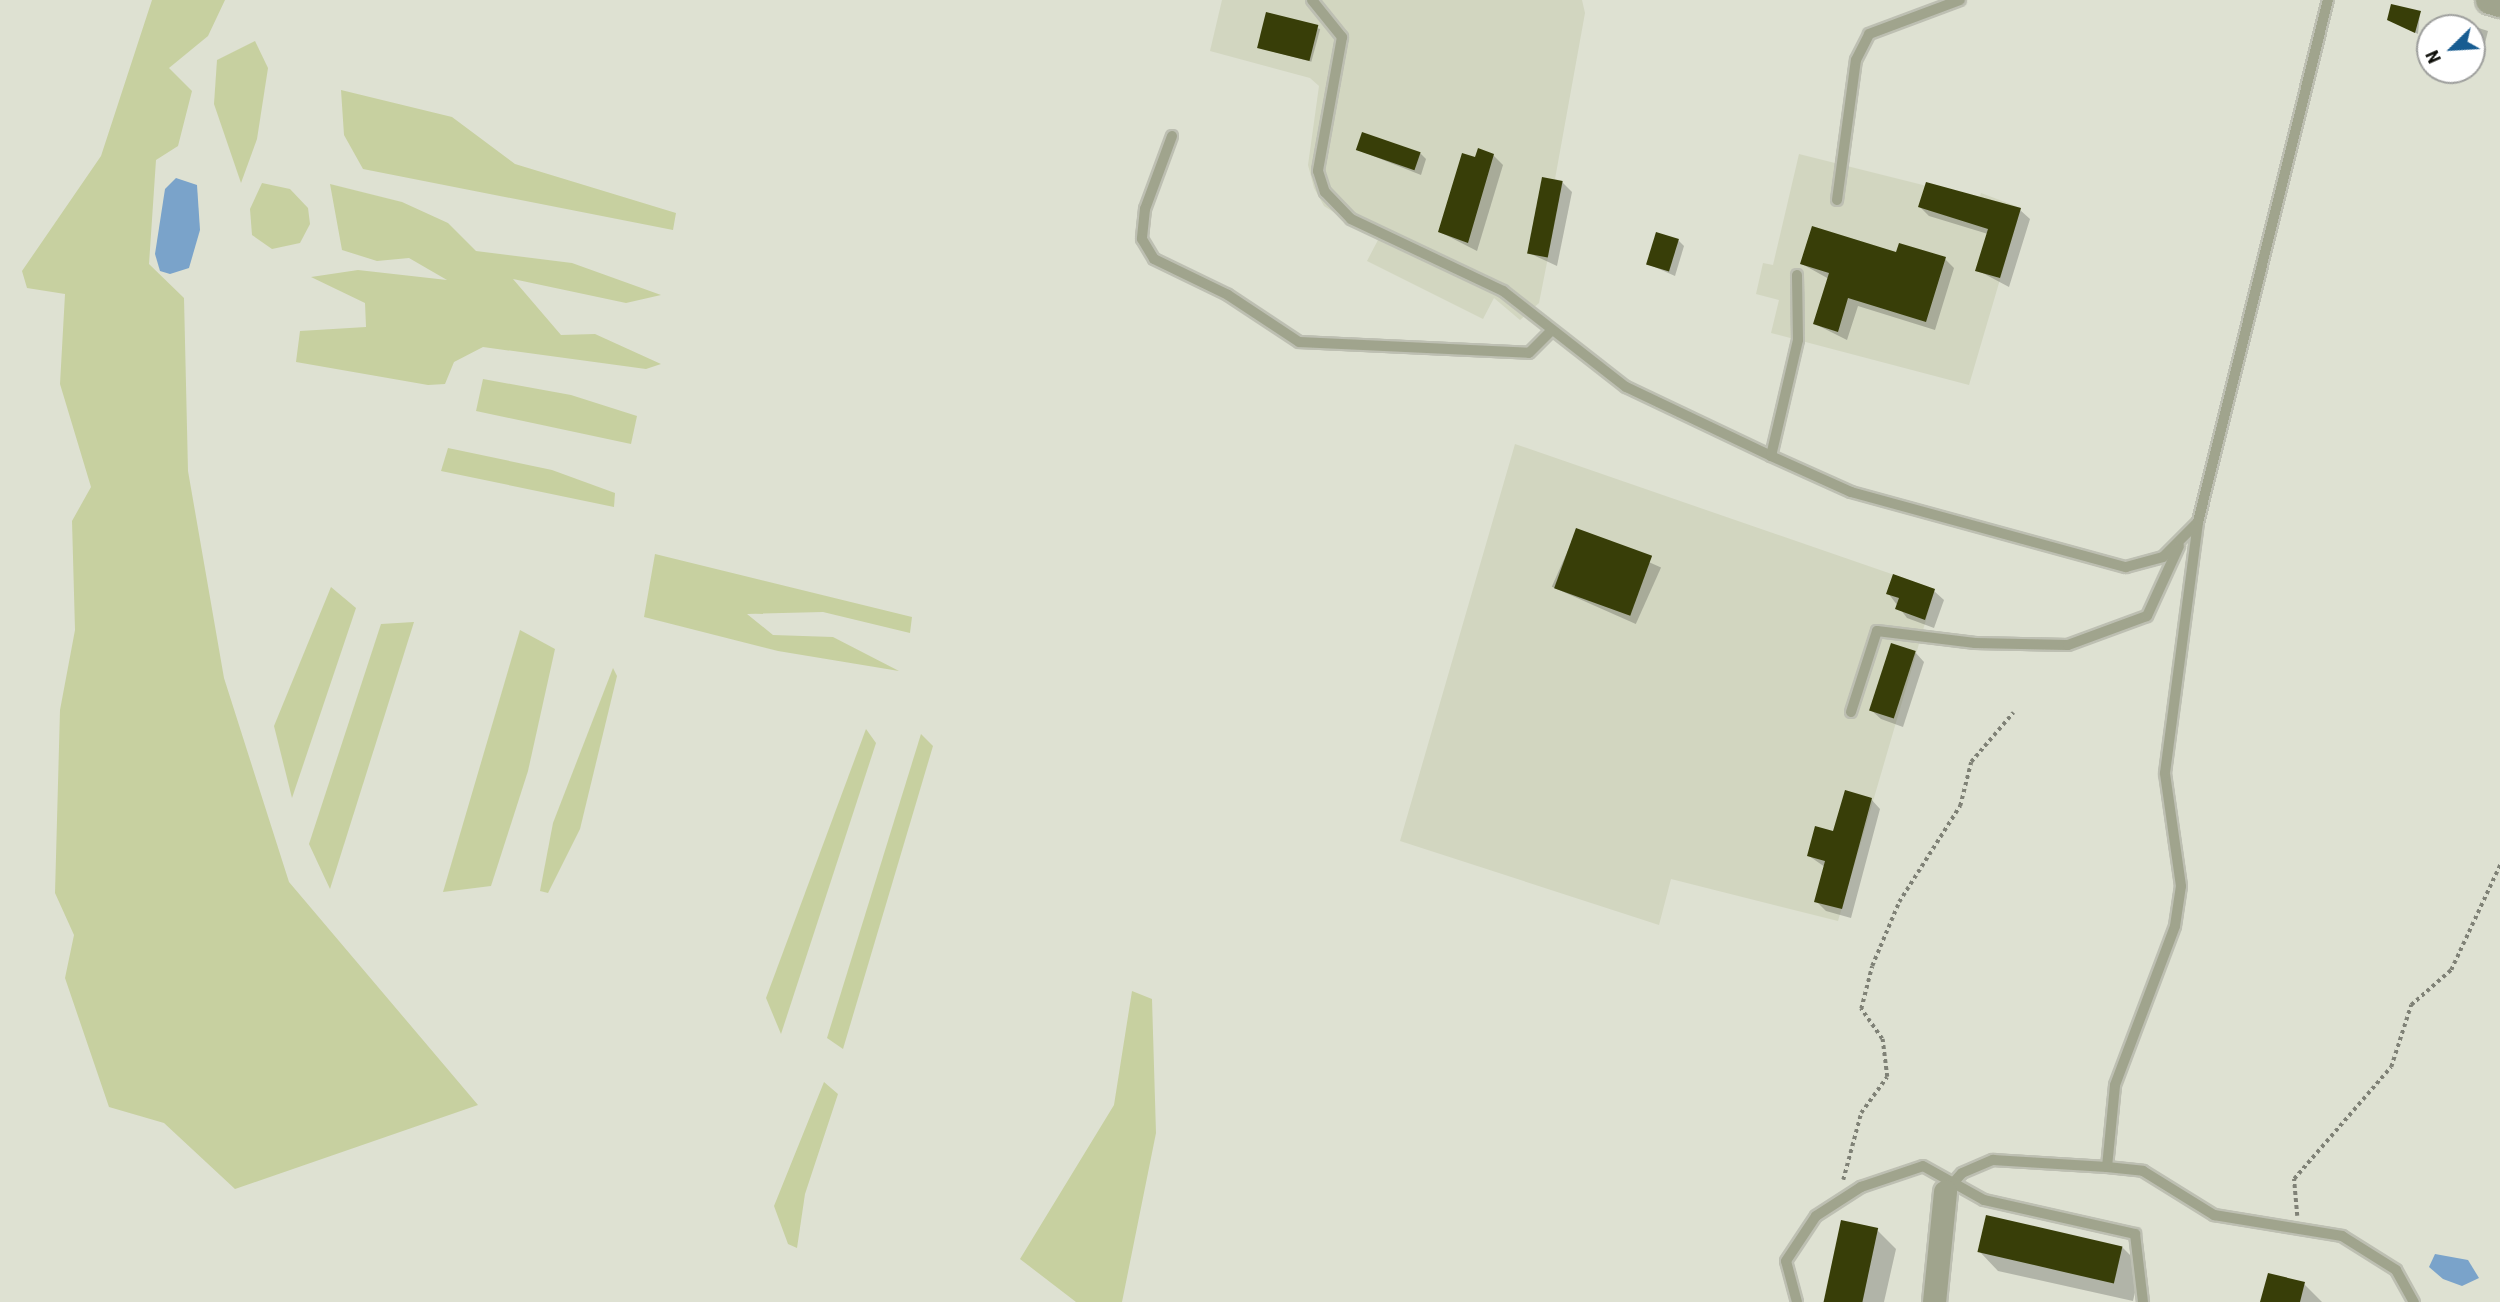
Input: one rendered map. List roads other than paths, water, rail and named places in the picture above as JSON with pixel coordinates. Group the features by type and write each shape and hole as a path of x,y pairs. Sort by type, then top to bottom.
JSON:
{"street":[{"path":"2490,0 2500,3"},
{"path":"1934,1302 1947,1188"}],"lane":[{"path":"1312,0 1342,37 1316,155 1330,199 1351,219 1503,291 1550,332 1626,387 1852,492 2106,566 2145,564 2180,544"},
{"path":"1837,200 1856,60 1869,34 1961,0"},
{"path":"2107,1167 2115,1085 2175,926 2181,886 2165,773 2198,522 2328,0"},
{"path":"1172,136 1145,209 1142,239 1154,259 1228,295 1299,342 1529,353 1550,332"},
{"path":"1771,456 1798,340 1797,275"},
{"path":"1851,712 1877,631 1975,643 2068,645 2147,616 2180,544 2198,522"},
{"path":"1947,1188 1977,1163 1993,1160 2143,1171 2205,1212 2298,1225 2372,1251 2396,1270 2414,1302"},
{"path":"1797,1302 1788,1284 1790,1250 1816,1216 1836,1202 1914,1166 1947,1188 1984,1200 2135,1234 2143,1302"}],"water":[{"path":"176,178 197,185 200,230 189,268 170,274 160,271 155,254 165,189"},
{"path":"2435,1254 2468,1260 2479,1278 2462,1286 2443,1279 2429,1267"}]}
